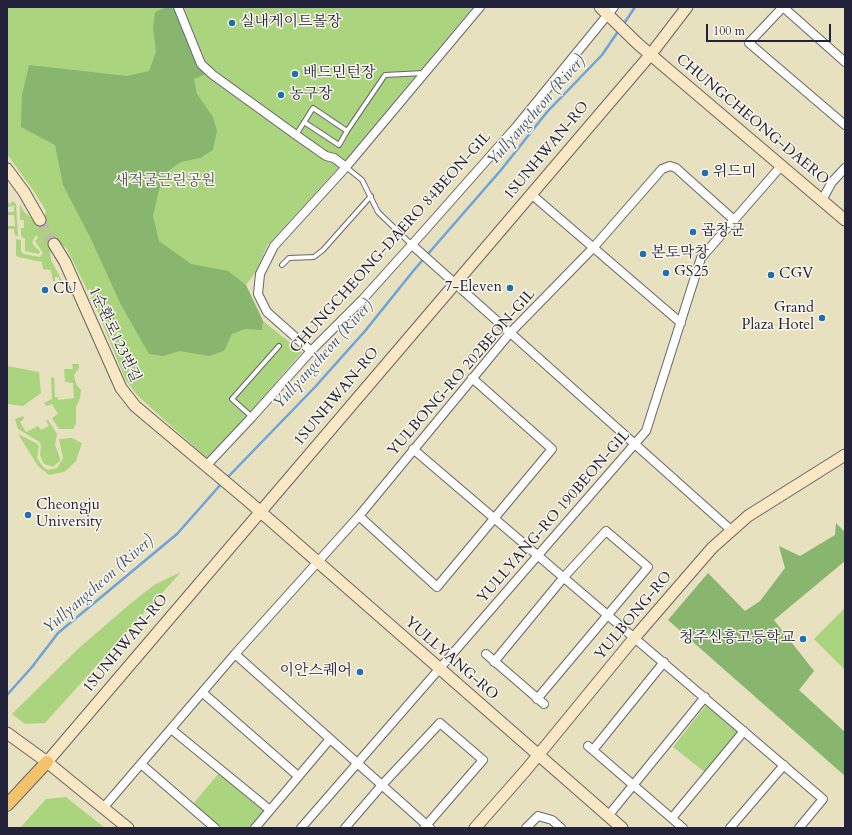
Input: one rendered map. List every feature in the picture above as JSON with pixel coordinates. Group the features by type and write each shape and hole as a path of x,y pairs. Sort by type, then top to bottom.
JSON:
{"main road":[{"name":"1SUNHWAN-RO","path":"7,805 47,762"}],"street":[{"path":"178,7 201,64 213,75 296,135 326,156 334,158 346,167"},
{"path":"311,351 267,312 258,294 260,274 274,246 346,167 480,7"},
{"name":"1SUNHWAN-RO","path":"47,762 651,54 687,7"},
{"path":"845,62 783,7 749,43 845,125"},
{"name":"CHUNGCHEONG-DAERO","path":"608,12 638,44 845,220"},
{"name":"CHUNGCHEONG-DAERO 84BEON-GIL","path":"206,466 311,351 363,299 412,245 520,122 608,12"},
{"name":"YULLYANG-RO 190BEON-GIL","path":"301,828 440,670 538,555 636,445 646,431 701,258 782,165"},
{"name":"YULBONG-RO 202BEON-GIL","path":"104,807 235,654 359,516 510,333 593,248 662,169 670,166 676,168 734,220"},
{"path":"822,200 832,182 845,168"},
{"path":"7,169 24,192 40,220"},
{"path":"531,194 681,323"},
{"name":"1순환로123번길","path":"54,244 65,262 121,388 135,406 247,500"},
{"path":"412,245 731,530"},
{"path":"359,516 437,587 552,449 472,378"},
{"path":"413,449 823,799 799,828"},
{"name":"YULBONG-RO","path":"475,828 538,755 635,637 712,548 748,516 845,455"},
{"name":"YULLYANG-RO","path":"247,500 622,828"},
{"path":"486,654 494,662 541,702 608,614 648,567 606,531 564,577 494,662"},
{"path":"235,654 382,785 427,827 483,760 440,723 382,785 345,828"},
{"path":"664,662 591,748 683,828"},
{"path":"202,692 298,776"},
{"path":"608,816 705,697"},
{"path":"172,729 270,810"},
{"path":"672,818 744,731"},
{"path":"7,733 47,762 128,828"},
{"path":"255,828 330,739"},
{"path":"141,764 215,828"},
{"path":"730,828 784,765"},
{"path":"526,828 538,816 543,816 552,820 561,828"}],"lane":[{"path":"304,122 339,145 385,75 424,73"},
{"path":"296,135 313,108 347,131"},
{"path":"346,167 362,180 378,212 412,245"},
{"path":"282,265 289,258 314,257 323,250 371,196"},
{"path":"252,417 232,399 279,346"}],"green space":[{"name":"새적굴근린공원","path":"7,7 473,7 348,157 267,246 257,270 246,285 263,321 302,352 209,460 138,396 125,379 98,312 67,249 60,243 51,246 50,250 51,260 63,283 59,282 59,277 55,277 55,282 53,281 51,270 43,269 42,262 18,257 16,255 16,239 21,240 21,251 24,254 40,257 43,253 35,241 38,238 36,235 32,243 40,252 39,254 25,251 25,239 21,236 21,228 24,228 24,220 20,220 20,204 24,212 35,221 44,219 46,211 7,154"},
{"path":"167,7 177,10 206,74 194,79 197,94 213,117 217,131 213,150 200,158 181,162 168,171 159,190 153,216 159,241 191,264 228,271 246,285 263,321 262,330 245,329 232,334 224,351 209,356 180,351 163,356 149,354 120,303 91,239 63,185 55,145 21,127 22,95 29,65 127,76 149,71 156,52 153,28 155,12"},
{"path":"7,201 10,204 13,201 16,204 18,236 15,236 14,229 7,229 7,226 15,226 14,215 7,215 7,212 14,212 14,206 7,207"},
{"path":"72,364 79,364 79,368 74,375 76,384 81,390 80,398 76,407 76,424 73,429 59,429 52,418 58,414 52,404 47,406 44,403 52,399 51,378 54,377 55,397 58,397 58,400 74,398 73,383 65,382 64,369 73,369"},
{"path":"7,366 39,372 41,393 23,406 8,404"},
{"path":"23,416 24,419 20,422 26,432 38,426 41,430 49,426 46,421 48,420 57,434 55,445 60,461 53,467 44,464 40,455 41,445 38,441 18,429 15,419"},
{"path":"18,434 39,446 37,458 43,467 48,470 57,468 63,458 59,439 72,438 82,443 76,461 69,468 64,472 49,475 38,466"},
{"path":"836,523 845,532 845,561 774,620 814,671 799,690 845,732 845,776 668,620 708,573 745,611 760,601 785,568 779,546 800,556 835,535"},
{"path":"181,572 45,723 25,724 12,714 80,647 130,604 154,585"},
{"path":"845,608 845,670 814,639"},
{"path":"707,704 739,730 706,773 673,747"},
{"path":"219,773 264,811 250,828 222,828 193,804"},
{"path":"66,797 105,828 20,828 46,799"}],"waterway":[{"name":"Yullyangcheon (River)","path":"623,25 635,7"},
{"name":"Yullyangcheon (River)","path":"226,479 315,387 365,331 414,270 501,170 547,112 602,55 619,30"},
{"name":"Yullyangcheon (River)","path":"7,695 32,667 58,633 177,534 222,483"}],"tunnel":[{"path":"40,220 54,244"}],"place":[{"name":"실내게이트볼장","path":"232,23"},
{"name":"배드민턴장","path":"295,74"},
{"name":"농구장","path":"281,95"},
{"name":"위드미","path":"705,173"},
{"name":"곱창군","path":"693,232"},
{"name":"본토막창","path":"643,254"},
{"name":"GS25","path":"666,273"},
{"name":"CGV","path":"771,275"},
{"name":"7-Eleven","path":"510,288"},
{"name":"CU","path":"45,290"},
{"name":"Grand Plaza Hotel","path":"822,318"},
{"name":"Cheongju University","path":"28,515"},
{"name":"청주신흥고등학교","path":"803,639"},
{"name":"이안스퀘어","path":"360,672"}]}
